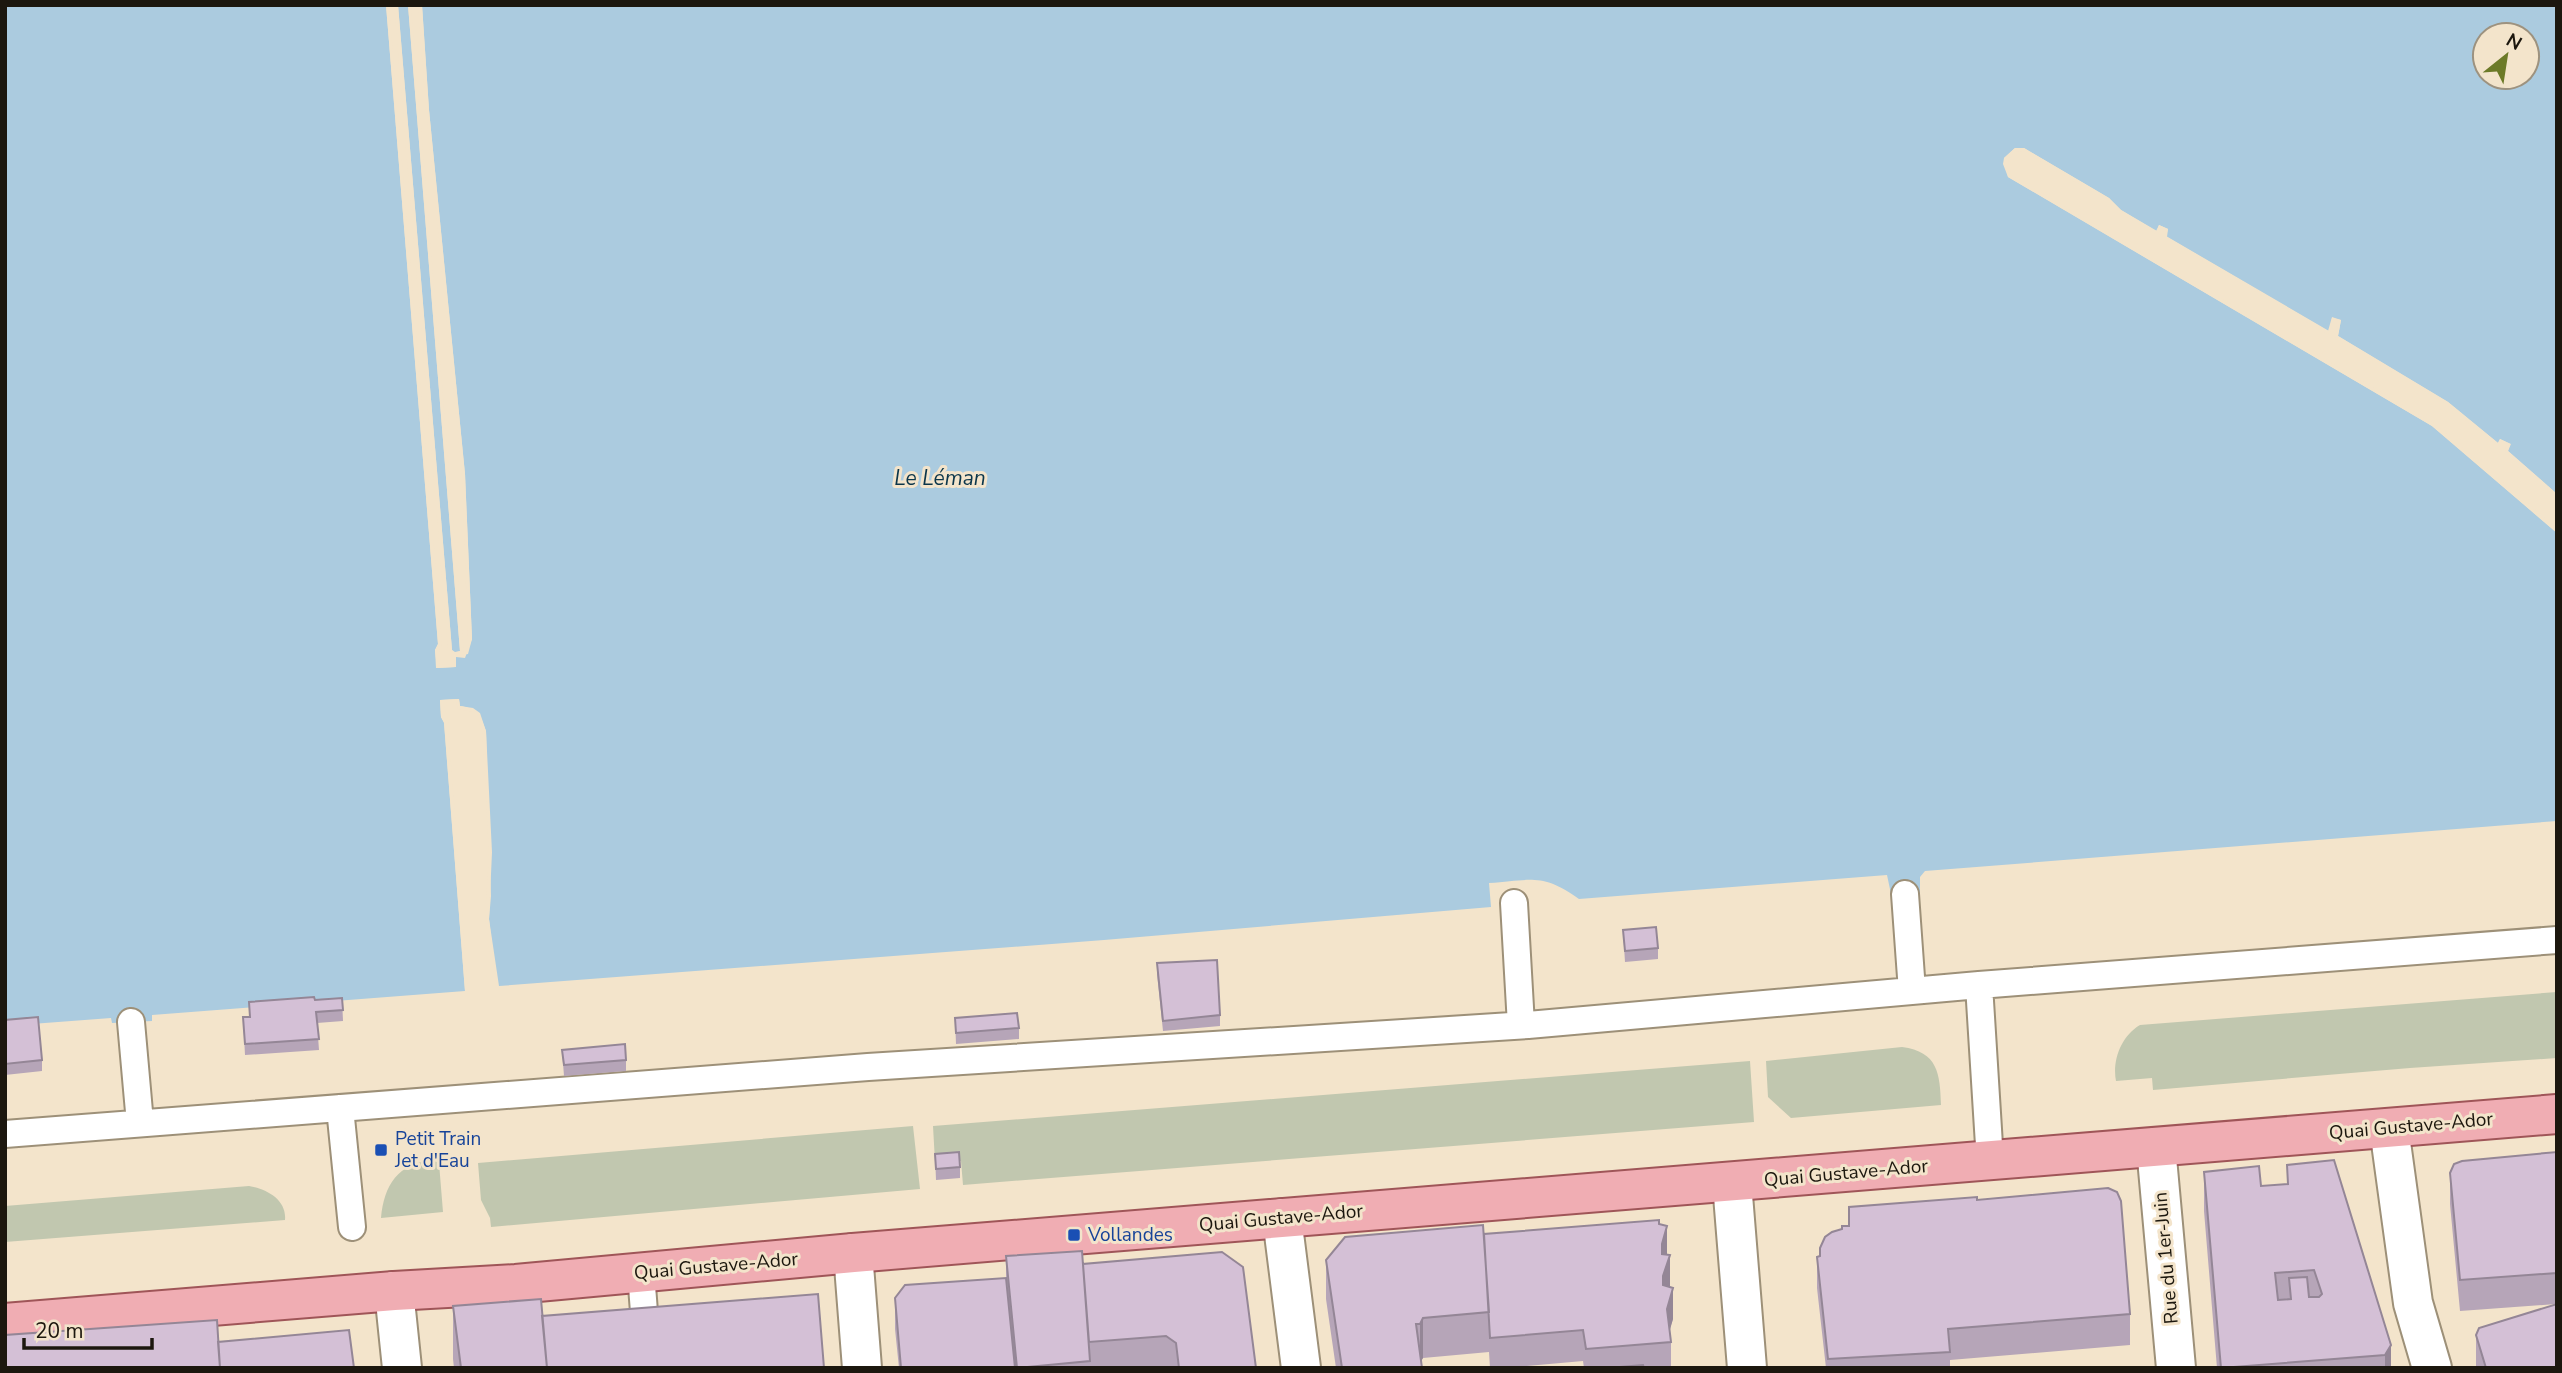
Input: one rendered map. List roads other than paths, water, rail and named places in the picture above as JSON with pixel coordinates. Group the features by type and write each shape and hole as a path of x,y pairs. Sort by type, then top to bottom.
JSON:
{"main road":[{"name":"Quai Gustave-Ador","path":"5,1323 2557,1114"}],"street":[{"path":"2389,1128 2413,1303 2432,1368"},
{"name":"Rue du 1er-Juin","path":"2156,1147 2176,1368"},
{"path":"1732,1183 1746,1368"},
{"path":"1282,1218 1301,1368"},
{"path":"853,1253 862,1368"},
{"path":"394,1291 402,1368"}],"lane":[{"path":"1905,894 1912,990"},
{"path":"1514,903 1521,1025"},
{"path":"5,1134 868,1067 1521,1025 1912,990 2557,940"},
{"path":"1979,985 1990,1161"},
{"path":"131,1022 141,1123"},
{"path":"341,1108 352,1227"},
{"path":"641,1273 646,1338"}],"water":[{"name":"Le Léman","path":"5,5 386,5 438,644 435,650 437,668 456,667 456,656 468,654 472,639 465,474 429,110 422,5 2557,5 2557,494 2508,451 2510,444 2500,439 2498,443 2448,402 2338,336 2341,320 2332,318 2329,331 2166,236 2168,229 2159,225 2157,231 2121,210 2109,198 2024,148 2015,148 2004,158 2008,177 2432,426 2557,533 2557,821 1925,871 1920,877 1920,894 1891,894 1887,875 1579,899 1556,885 1536,880 1489,883 1491,907 1104,940 499,986 489,919 491,896 486,731 478,713 460,706 459,699 440,700 444,722 465,991 152,1015 152,1021 112,1023 111,1018 5,1026"},
{"path":"398,5 408,5 460,651 454,653 452,650"}],"place":[{"name":"Petit Train Jet d'Eau","path":"381,1150"},
{"name":"Vollandes","path":"1074,1235"}]}
